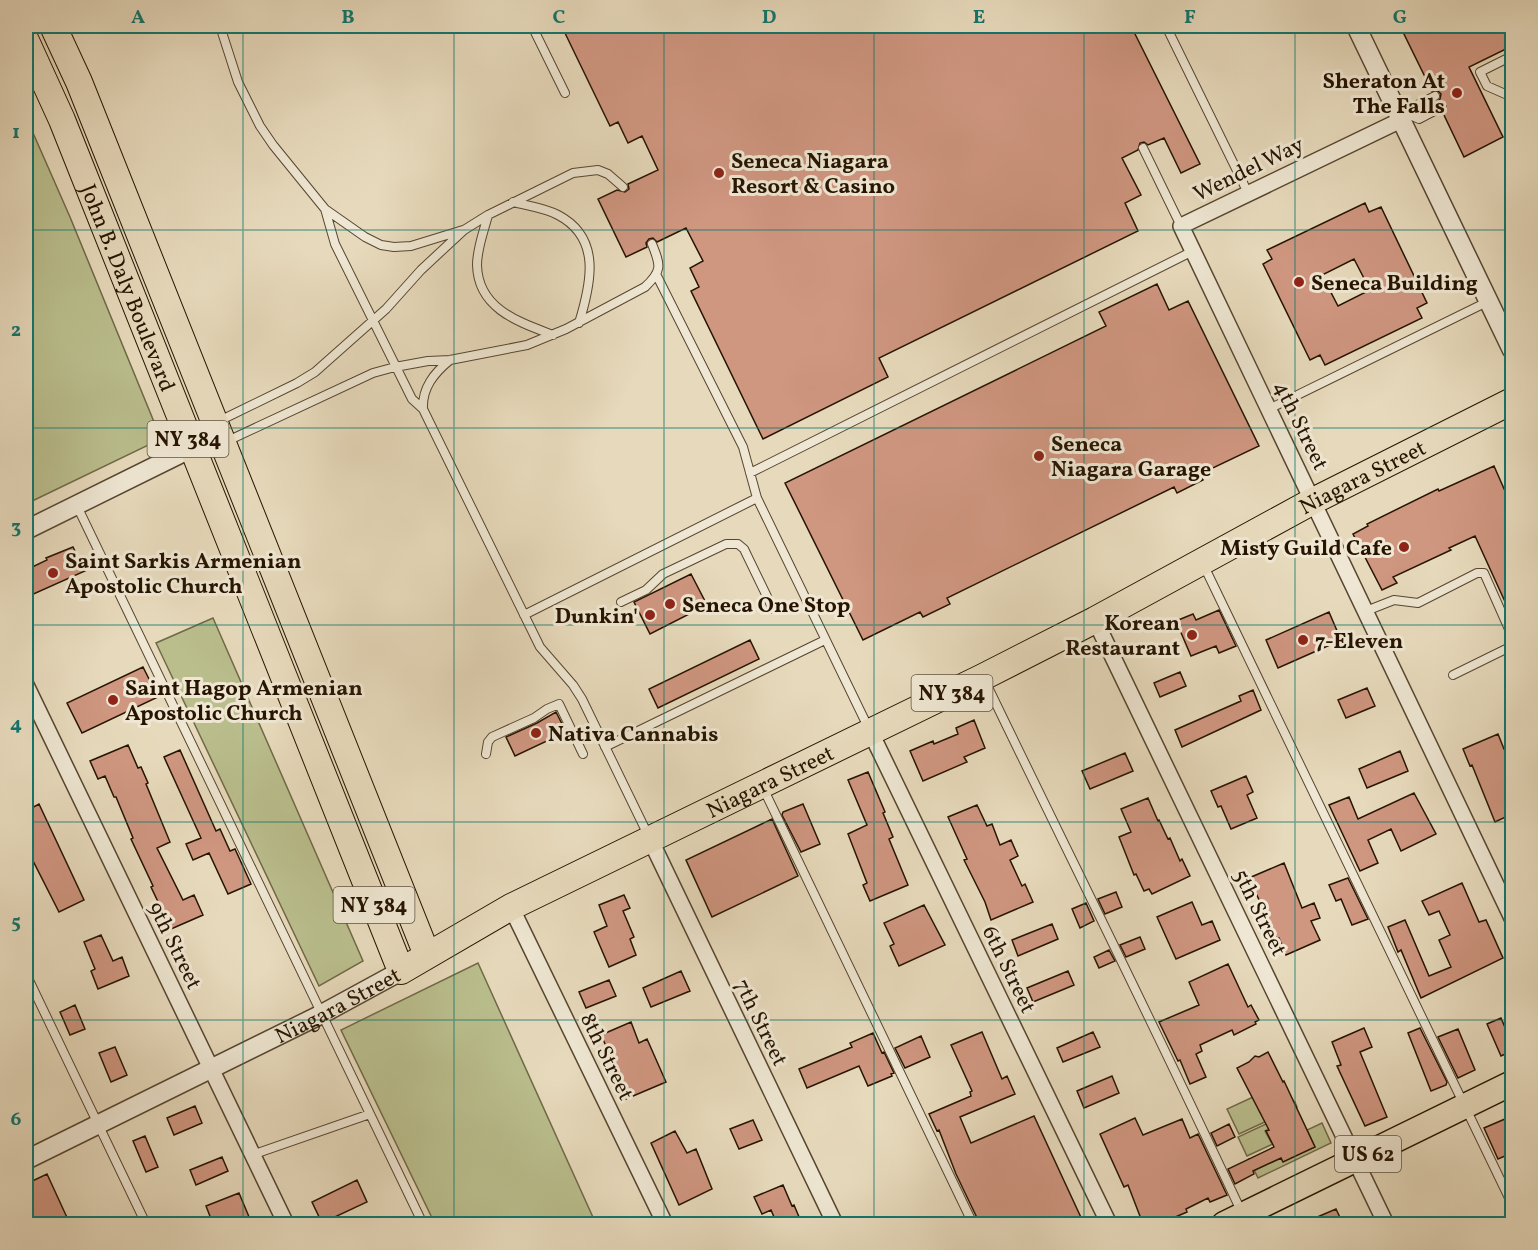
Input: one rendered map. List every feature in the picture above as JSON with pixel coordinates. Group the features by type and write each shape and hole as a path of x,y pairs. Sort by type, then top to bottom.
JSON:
{"highway":[{"name":"John B. Daly Boulevard","path":"52,26 83,93 427,955"},
{"name":"John B. Daly Boulevard","path":"26,41 62,120 401,972"},
{"name":"Niagara Street","path":"401,972 511,907 983,677 1095,620 1313,501 1512,401"}],"main road":[{"name":"US 62","path":"1238,1221 1355,1160 1512,1083"}],"street":[{"path":"1356,26 1405,118 1512,350"},
{"name":"Wendel Way","path":"1181,226 1405,118"},
{"name":"4th Street","path":"1181,226 1512,918"},
{"path":"26,530 192,448"},
{"name":"5th Street","path":"1095,620 1386,1224"},
{"name":"9th Street","path":"26,685 286,1224"},
{"name":"6th Street","path":"871,733 1109,1224"},
{"name":"7th Street","path":"650,839 834,1224"},
{"name":"8th Street","path":"511,907 665,1224"},
{"name":"Niagara Street","path":"26,1160 322,1014 401,972"}],"lane":[{"path":"220,26 237,82 260,126 273,146 326,209 365,237 381,245 394,247 411,246 464,230"},
{"path":"532,26 565,93"},
{"path":"1166,26 1248,193"},
{"path":"1512,56 1477,74 1483,88 1512,97"},
{"path":"1405,118 1413,107 1434,96"},
{"path":"1405,118 1419,119 1440,108"},
{"name":"4th Street","path":"1143,147 1181,226"},
{"path":"192,448 315,372 373,320 464,230 488,215 573,173 598,170 608,174 624,187"},
{"path":"513,202 556,214 571,223 581,234 588,249 591,265 586,299 579,323"},
{"path":"326,209 335,244 412,399 423,409 540,646 573,685 650,839"},
{"path":"488,215 477,265 482,285 490,302 504,314 553,335"},
{"path":"192,448 219,433 373,372 527,345 553,335 645,287 657,276 659,267 652,244"},
{"path":"750,473 1193,251"},
{"path":"657,276 743,447 757,498 871,733"},
{"path":"1269,409 1489,301"},
{"path":"423,409 424,393 428,385 450,360"},
{"path":"524,615 757,498"},
{"path":"76,505 423,1224"},
{"path":"621,602 646,590 663,574 733,542 744,549 773,609"},
{"path":"1202,562 1341,845 1512,1204"},
{"path":"1366,611 1394,600 1418,603 1478,573 1484,573 1512,636"},
{"path":"605,747 825,640"},
{"path":"1453,675 1512,646"},
{"path":"983,677 1180,1081 1238,1221"},
{"path":"486,754 488,742 492,737 559,704 583,754"},
{"path":"762,786 973,1224"},
{"path":"26,974 146,1224"},
{"path":"252,1155 370,1114"}],"green space":[{"path":"26,117 70,217 161,439 26,504"},
{"path":"213,618 363,961 319,986 156,643"},
{"path":"478,963 596,1224 435,1224 341,1030"},
{"path":"1253,1097 1263,1117 1295,1102 1297,1107 1239,1134 1227,1109"},
{"path":"1268,1123 1270,1128 1265,1131 1271,1142 1277,1142 1247,1156 1238,1137"},
{"path":"1322,1123 1331,1143 1258,1178 1249,1159 1270,1163 1281,1158 1283,1161 1315,1147 1307,1130"}],"building":[{"name":"Seneca Niagara Resort & Casino","path":"570,26 1131,26 1200,164 1181,173 1164,138 1148,145 1144,142 1140,143 1138,150 1122,158 1141,195 1125,203 1138,231 879,358 888,377 763,439 691,291 699,287 690,268 703,261 686,228 657,242 653,238 649,239 646,243 647,247 626,257 598,199 617,190 625,192 629,189 628,184 658,170 642,136 628,143 618,122 610,126 563,29"},
{"name":"Sheraton At The Falls","path":"1400,26 1512,26 1512,46 1469,67 1503,137 1464,157 1443,113 1446,106 1437,102 1441,94 1438,91 1432,91"},
{"name":"Seneca Building","path":"1365,203 1369,212 1381,207 1427,303 1417,308 1422,318 1325,365 1320,355 1310,360 1263,264 1272,259 1267,250","holes":["1354,259 1370,290 1338,306 1322,275"]},
{"name":"Seneca Niagara Garage","path":"1157,284 1169,310 1188,301 1259,446 1200,474 1203,480 1177,493 1174,487 947,598 950,604 923,617 920,612 863,640 785,483 1106,326 1099,312"},
{"path":"1494,466 1512,507 1512,617 1475,536 1393,577 1397,583 1382,590 1353,534 1368,526 1367,524 1438,489 1439,491"},
{"name":"Saint Sarkis Armenian Apostolic Church","path":"73,547 85,571 29,596 26,589 26,570 47,560 46,558"},
{"name":"Seneca One Stop","path":"691,574 707,605 650,634 634,602"},
{"path":"1219,610 1236,646 1219,653 1216,646 1191,656 1176,621 1193,614 1196,620"},
{"name":"7-Eleven","path":"1329,612 1341,640 1278,668 1266,640"},
{"name":"Seneca One Stop","path":"750,640 759,659 658,708 649,689"},
{"name":"Saint Hagop Armenian Apostolic Church","path":"143,667 158,697 82,733 67,703"},
{"path":"1180,672 1186,686 1160,697 1154,683"},
{"path":"1367,688 1375,706 1346,718 1338,700"},
{"path":"1253,690 1261,710 1182,747 1175,730 1241,701 1239,696"},
{"name":"Nativa Cannabis","path":"556,712 566,732 515,756 506,737"},
{"path":"974,720 985,748 964,757 967,762 923,781 910,751 958,734 956,728"},
{"path":"1498,734 1504,749 1512,746 1512,814 1495,822 1472,765 1470,766 1463,749"},
{"path":"128,745 138,768 141,767 148,783 146,784 170,842 157,848 183,900 194,895 203,915 171,929 131,839 133,838 116,797 105,776 98,779 90,761"},
{"path":"180,750 216,831 220,829 230,851 235,849 251,884 228,894 209,853 193,860 186,844 201,838 164,757"},
{"path":"1400,751 1408,771 1367,788 1359,769"},
{"path":"1125,753 1133,771 1090,789 1082,771"},
{"path":"868,772 885,812 883,813 893,837 889,839 908,885 870,901 863,885 867,883 848,834 867,825 848,780"},
{"path":"1246,776 1253,792 1247,795 1257,818 1231,829 1221,806 1218,807 1211,791"},
{"path":"1414,793 1436,834 1401,851 1391,829 1368,840 1378,863 1360,871 1329,805 1349,797 1358,819"},
{"path":"1148,798 1158,821 1168,839 1170,838 1180,861 1182,859 1190,876 1152,894 1149,889 1144,891 1136,874 1134,875 1119,837 1131,832 1121,809"},
{"path":"39,804 84,900 59,912 26,847 26,843 32,840 26,825 26,811"},
{"path":"803,804 820,844 801,852 782,815 783,812"},
{"path":"977,805 987,826 992,824 1000,845 1011,840 1018,856 1010,860 1022,886 1025,884 1033,902 991,920 985,902 964,860 967,859 948,817"},
{"path":"772,819 798,876 712,917 686,860"},
{"path":"1284,863 1302,908 1314,903 1320,918 1311,921 1320,940 1286,955 1249,878"},
{"path":"1348,878 1368,919 1352,925 1341,899 1336,901 1329,885"},
{"path":"1462,883 1479,922 1486,920 1503,958 1421,998 1401,950 1398,952 1388,927 1405,920 1429,976 1451,967 1439,940 1450,935 1439,911 1429,915 1422,901"},
{"path":"1116,892 1122,907 1105,914 1098,899"},
{"path":"624,895 630,908 623,911 634,937 630,939 636,955 609,967 594,932 607,926 599,905"},
{"path":"1192,902 1202,925 1212,921 1220,940 1176,959 1157,917"},
{"path":"1086,903 1094,921 1080,928 1072,909"},
{"path":"924,905 945,945 899,966 890,946 894,944 884,923"},
{"path":"1052,924 1058,939 1018,956 1012,940"},
{"path":"101,935 113,961 122,957 129,976 98,989 91,971 95,969 84,942"},
{"path":"1140,937 1145,949 1126,957 1120,945"},
{"path":"1109,950 1115,961 1099,968 1094,957"},
{"path":"1228,964 1248,1007 1251,1005 1259,1020 1255,1022 1256,1024 1234,1035 1232,1030 1200,1045 1202,1051 1196,1054 1206,1077 1190,1084 1159,1022 1199,1005 1189,982"},
{"path":"681,971 690,991 651,1007 643,988"},
{"path":"1068,971 1074,985 1033,1002 1027,988"},
{"path":"609,980 616,996 586,1008 579,992"},
{"path":"75,1005 85,1029 70,1035 60,1012"},
{"path":"1501,1018 1512,1044 1512,1051 1501,1056 1487,1024"},
{"path":"631,1022 639,1043 647,1039 666,1082 626,1099 601,1035"},
{"path":"1364,1028 1372,1047 1360,1052 1387,1117 1365,1126 1337,1066 1341,1065 1332,1042"},
{"path":"1420,1028 1447,1082 1446,1085 1431,1091 1408,1033"},
{"path":"1458,1029 1475,1070 1458,1078 1438,1037"},
{"path":"982,1032 1002,1079 1007,1076 1015,1094 960,1117 971,1143 1034,1116 1084,1224 980,1224 956,1174 939,1130 937,1131 929,1114 971,1096 972,1091 951,1045"},
{"path":"1093,1032 1100,1047 1063,1062 1057,1048"},
{"path":"873,1033 894,1073 891,1074 892,1076 868,1086 859,1066 807,1088 799,1069 852,1047 850,1043"},
{"path":"921,1036 930,1057 905,1068 895,1048"},
{"path":"115,1047 127,1075 111,1082 99,1053"},
{"path":"1268,1052 1315,1147 1283,1162 1281,1158 1253,1171 1254,1174 1235,1184 1228,1169 1274,1147 1266,1131 1269,1130 1237,1068 1255,1056 1259,1057"},
{"path":"1112,1076 1119,1093 1084,1108 1077,1091"},
{"path":"195,1106 202,1123 174,1135 167,1118"},
{"path":"1512,1116 1512,1153 1498,1159 1484,1128"},
{"path":"1135,1118 1143,1135 1182,1119 1190,1138 1198,1134 1227,1195 1210,1202 1208,1198 1186,1209 1187,1212 1159,1224 1143,1224 1128,1185 1124,1187 1100,1134"},
{"path":"753,1120 762,1140 739,1149 730,1129"},
{"path":"1229,1124 1235,1137 1217,1146 1211,1133"},
{"path":"675,1131 687,1153 696,1149 712,1189 679,1205 651,1143"},
{"path":"145,1136 158,1167 146,1172 133,1141"},
{"path":"222,1157 228,1171 196,1185 190,1170"},
{"path":"47,1174 70,1224 35,1224 26,1204 26,1184"},
{"path":"357,1180 367,1202 322,1223 312,1202"},
{"path":"783,1185 802,1224 777,1224 771,1210 762,1214 754,1197"},
{"path":"239,1193 252,1224 213,1224 206,1206"},
{"path":"1336,1209 1343,1224 1301,1224"}],"place":[{"name":"Sheraton At The Falls","path":"1457,93"},
{"name":"Seneca Niagara Resort & Casino","path":"719,173"},
{"name":"Seneca Building","path":"1299,282"},
{"name":"Seneca Niagara Garage","path":"1039,456"},
{"name":"Misty Guild Cafe","path":"1404,547"},
{"name":"Saint Sarkis Armenian Apostolic Church","path":"53,573"},
{"name":"Seneca One Stop","path":"670,604"},
{"name":"Dunkin'","path":"650,615"},
{"name":"Korean Restaurant","path":"1192,635"},
{"name":"7-Eleven","path":"1303,640"},
{"name":"Saint Hagop Armenian Apostolic Church","path":"113,700"},
{"name":"Nativa Cannabis","path":"536,733"}]}
